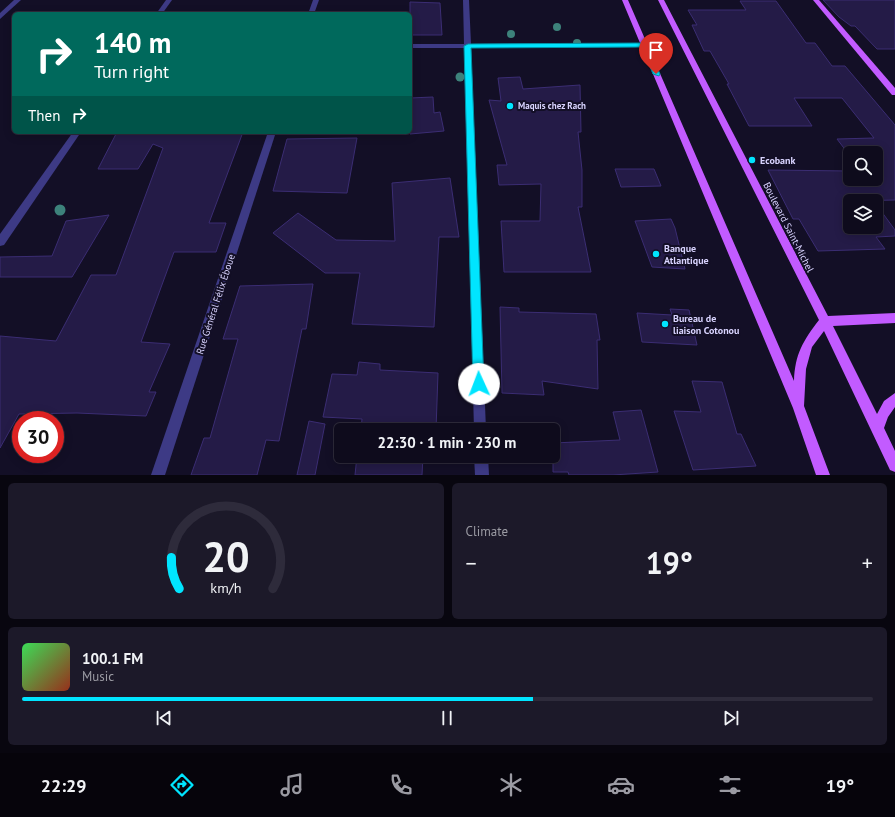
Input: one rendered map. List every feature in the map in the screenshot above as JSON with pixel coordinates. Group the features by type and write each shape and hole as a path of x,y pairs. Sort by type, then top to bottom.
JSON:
{"main road":[{"path":"625,0 799,408 823,475"},
{"name":"Boulevard Saint-Michel","path":"661,0 825,321 895,465"},
{"path":"816,0 895,93"},
{"path":"799,408 800,369 807,345 825,321 895,318"},
{"path":"877,430 884,412 895,399"}],"street":[{"path":"0,17 18,0"},
{"path":"160,12 169,0"},
{"path":"312,12 316,0"},
{"path":"466,0 480,423"},
{"path":"412,46 644,45"},
{"path":"0,242 75,134"},
{"name":"Rue Général Félix Éboue","path":"158,475 271,134"},
{"path":"481,463 482,475"}],"building":[{"path":"823,0 895,0 895,49 877,49 855,26 851,26 839,17"},
{"path":"740,1 776,1 806,43 815,43 832,66 845,66 895,125 895,200 883,200 883,194 843,194 843,234 883,234 883,214 895,230 895,236 876,237 885,249 818,251 799,219 793,219 768,170 843,171 843,186 883,186 883,146 843,147 837,139 874,138 842,98 794,98 812,126 749,126 727,84 729,84 710,51 704,51 692,25 697,25 688,10 746,10"},
{"path":"410,2 440,3 442,35 412,35 412,12 410,12"},
{"path":"520,77 523,89 580,85 581,132 578,132 582,170 582,207 578,207 591,272 504,272 501,221 540,221 541,184 499,185 497,165 507,165 489,100 501,101 498,78"},
{"path":"433,97 434,113 440,112 444,131 412,134 412,98"},
{"path":"116,134 242,134 209,223 226,223 216,252 174,252 141,342 170,344 149,392 156,392 146,416 64,413 64,411 12,411 12,427 0,448 0,336 56,341 91,275 116,275 163,148 153,144 138,169 98,169"},
{"path":"357,138 347,193 273,191 287,139"},
{"path":"615,169 654,169 661,186 621,187"},
{"path":"450,178 459,237 439,237 434,327 352,324 360,273 325,273 273,233 298,213 336,240 395,241 392,183"},
{"path":"109,215 72,277 0,277 0,257 52,256 66,221"},
{"path":"671,219 675,228 685,269 652,267 635,221"},
{"path":"313,284 306,329 302,329 279,441 266,440 257,475 191,475 204,438 210,438 238,339 223,339 240,286"},
{"path":"500,307 519,308 519,312 596,314 600,340 597,340 598,389 542,381 544,395 502,393"},
{"path":"670,309 689,310 697,345 642,342 637,313 672,315"},
{"path":"359,362 380,364 380,370 438,373 436,423 362,423 362,419 323,417 332,374 357,375"},
{"path":"692,381 722,382 737,434 741,434 756,466 693,470 674,411 701,412"},
{"path":"641,410 658,472 613,475 569,475 568,472 553,472 553,463 560,463 560,443 620,440 613,412"},
{"path":"309,421 325,424 315,475 297,475"},
{"path":"356,463 423,463 422,475 355,475"}],"place":[{"name":"Maquis chez Rach","path":"510,106"},
{"name":"Ecobank","path":"752,160"},
{"name":"Banque Atlantique","path":"656,254"},
{"name":"Bureau de liaison Cotonou","path":"665,324"}],"route":[{"path":"479,384 468,46 644,45 656,74"}]}
